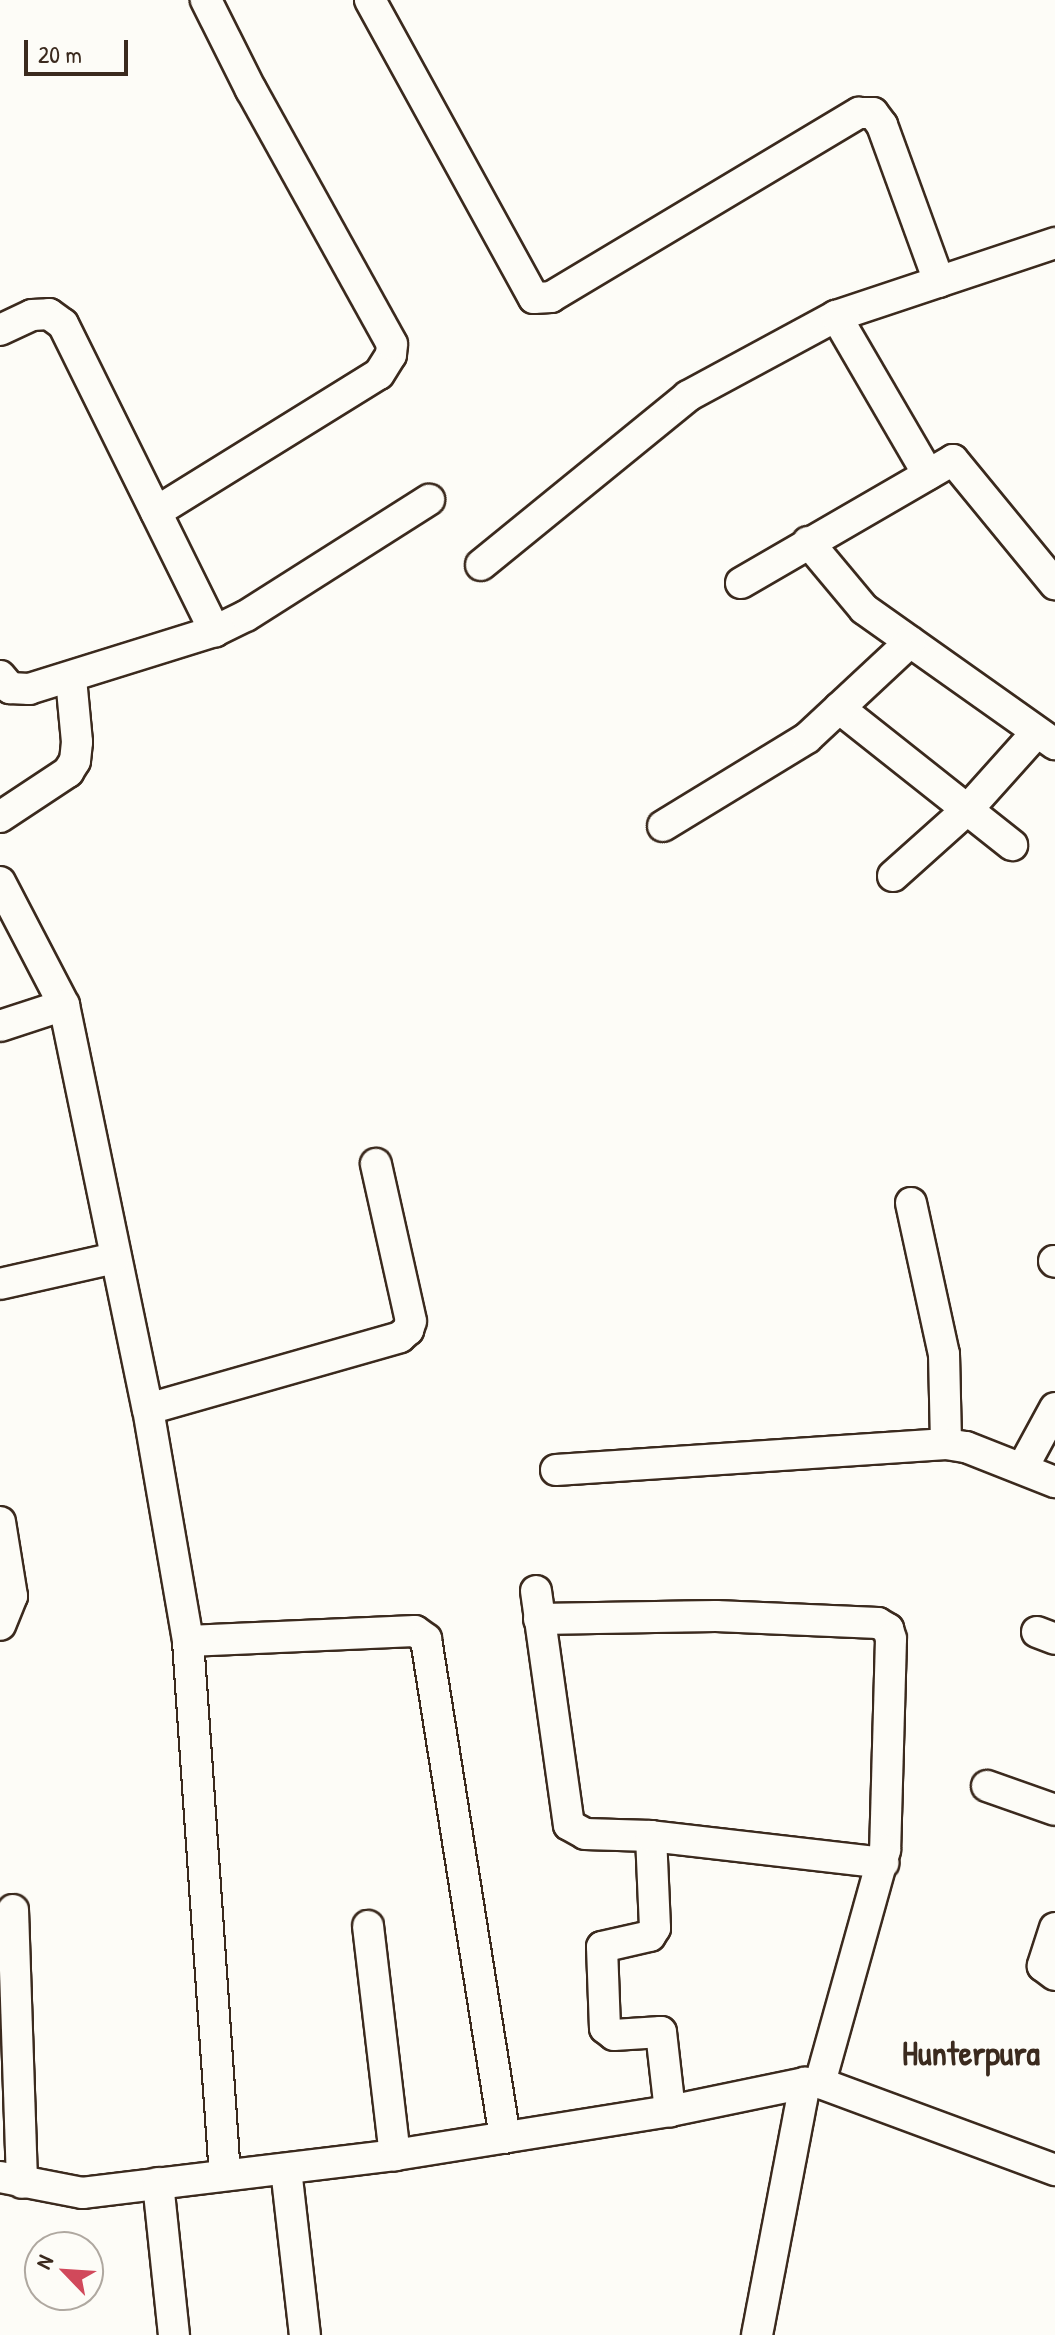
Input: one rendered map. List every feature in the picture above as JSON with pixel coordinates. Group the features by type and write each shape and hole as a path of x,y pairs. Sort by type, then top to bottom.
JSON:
{"street":[{"path":"156,512 379,374 391,355 392,344 251,90 206,0"},
{"path":"370,0 534,298 551,297 859,113 873,113 882,125 939,282"},
{"path":"481,565 688,396 836,316 1055,243"},
{"path":"0,330 32,315 49,314 63,324 215,631"},
{"path":"836,316 928,474"},
{"path":"741,583 953,460 1055,584"},
{"path":"0,676 10,688 20,690 71,678 215,631 246,616 429,500"},
{"path":"808,542 864,609 1046,738 893,876"},
{"path":"663,826 807,738 910,642"},
{"path":"0,817 68,772 75,761 77,742 71,678"},
{"path":"839,708 1012,845"},
{"path":"0,882 64,1005 114,1258 148,1409 188,1641 225,2175"},
{"path":"0,1026 64,1005"},
{"path":"148,1409 400,1337 408,1330 411,1321 376,1164"},
{"path":"911,1203 944,1354 946,1444"},
{"path":"0,1284 114,1258"},
{"path":"1023,1467 1055,1408"},
{"path":"556,1470 946,1444 966,1447 1055,1482"},
{"path":"0,1522 12,1596 0,1625"},
{"path":"757,2335 812,2083 883,1863 891,1639 888,1629 878,1623 538,1605 569,1825 585,1834 651,1836 883,1863"},
{"path":"188,1641 415,1631 426,1639 505,2138"},
{"path":"987,1786 1055,1810"},
{"path":"651,1836 655,1928 650,1936 602,1947 605,2028 614,2035 661,2032 670,2111"},
{"path":"13,1910 11,2180 82,2193 286,2169 505,2138 670,2111 812,2083 1055,2170"},
{"path":"368,1926 395,2155"},
{"path":"1055,1928 1043,1966 1055,1975"},
{"path":"286,2169 305,2335"},
{"path":"158,2183 174,2335"}],"district":[{"name":"Hunterpura","path":"971,2054"}]}
